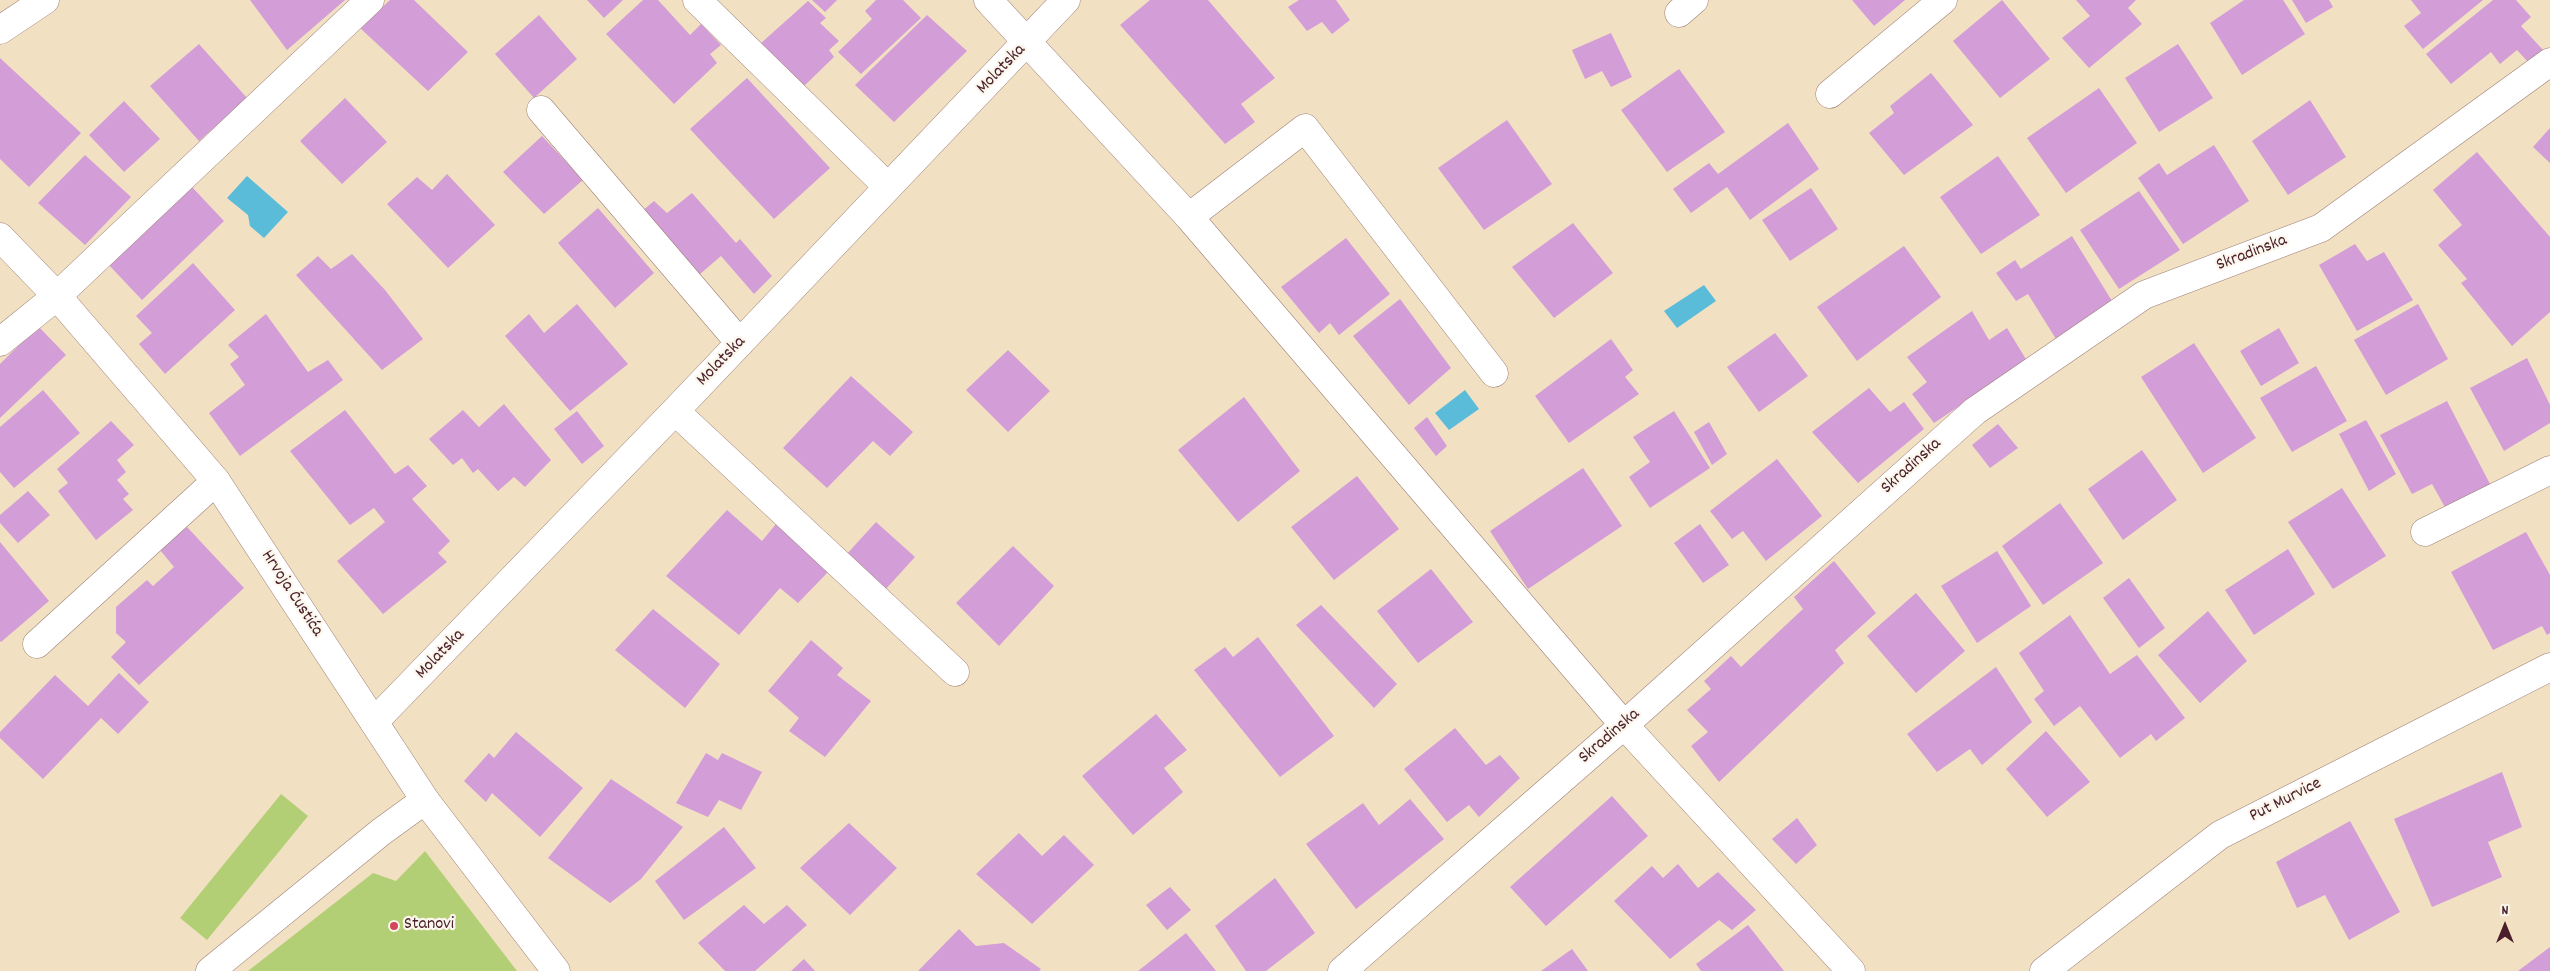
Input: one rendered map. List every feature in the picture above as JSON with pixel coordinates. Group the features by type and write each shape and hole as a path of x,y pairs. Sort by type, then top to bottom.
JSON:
{"street":[{"path":"0,30 44,0"},
{"path":"0,342 57,296 370,0"},
{"path":"697,0 888,187"},
{"path":"988,0 1189,217 1624,725 1851,971"},
{"name":"Molatska","path":"374,722 675,411 1066,0"},
{"path":"1830,94 1943,0"},
{"name":"Skradinska","path":"1342,971 1624,725 1975,411 2144,295 2321,228 2550,62"},
{"path":"541,110 740,343"},
{"path":"1189,217 1305,128 1494,373"},
{"name":"Hrvoja Ćustića","path":"0,237 57,296 216,481 425,800 556,971"},
{"path":"675,411 955,672"},
{"path":"2425,532 2550,470"},
{"path":"37,644 216,481"},
{"name":"Put Murvice","path":"2044,971 2220,835 2550,666"},
{"path":"210,971 381,832 425,800"}],"green space":[{"path":"281,794 308,816 207,940 180,918"},
{"name":"Stanovi","path":"425,851 517,971 248,971 373,873 396,881"}],"water":[{"path":"247,176 288,212 264,238 250,226 248,215 227,198"},
{"path":"1704,285 1716,301 1677,328 1664,311"},
{"path":"1465,390 1479,409 1449,430 1435,413"}],"building":[{"path":"250,0 345,0 287,50"},
{"path":"390,0 414,0 468,52 428,91 360,28"},
{"path":"587,0 623,0 604,18"},
{"path":"643,0 658,0 690,35 701,24 721,45 710,54 717,63 674,104 606,34"},
{"path":"812,0 837,0 825,12"},
{"path":"876,0 903,0 921,18 861,74 838,52 872,19 865,11"},
{"path":"1150,0 1208,0 1275,78 1241,104 1255,122 1225,144 1120,25"},
{"path":"1299,0 1336,0 1350,20 1332,34 1322,22 1307,31 1288,7"},
{"path":"1852,0 1905,0 1874,26"},
{"path":"2002,0 2050,59 2000,98 1953,41"},
{"path":"2076,0 2136,0 2128,8 2142,24 2089,68 2062,38 2090,16"},
{"path":"2244,0 2283,0 2305,34 2242,75 2210,23"},
{"path":"2292,0 2329,0 2333,7 2306,23"},
{"path":"2411,0 2483,0 2423,49 2404,26 2421,13"},
{"path":"2493,0 2516,0 2531,17 2521,26 2543,50 2529,63 2517,50 2500,64 2491,52 2451,84 2426,54"},
{"path":"808,1 826,18 820,23 839,41 829,50 834,57 803,87 760,44"},
{"path":"539,15 577,59 534,98 495,54"},
{"path":"927,15 967,51 894,122 855,85"},
{"path":"1611,33 1632,77 1611,87 1602,71 1585,79 1572,50"},
{"path":"199,44 247,98 199,141 150,86"},
{"path":"2178,44 2213,98 2159,132 2125,78"},
{"path":"0,58 81,133 29,187 0,159"},
{"path":"1679,69 1725,132 1667,172 1621,110"},
{"path":"1931,73 1973,125 1904,175 1869,133 1894,113 1890,106"},
{"path":"747,78 830,168 774,219 690,129"},
{"path":"2099,88 2137,143 2066,193 2027,138"},
{"path":"345,98 387,142 342,184 300,141"},
{"path":"2310,100 2346,157 2288,195 2252,141"},
{"path":"124,101 160,139 124,172 89,135"},
{"path":"1507,120 1552,184 1484,230 1438,168"},
{"path":"1788,123 1819,169 1750,220 1727,187 1691,213 1673,189 1709,163 1718,174"},
{"path":"2550,128 2550,163 2533,147"},
{"path":"542,136 583,180 544,214 503,172"},
{"path":"2214,145 2249,201 2183,244 2138,178 2159,163 2167,175"},
{"path":"2477,152 2550,237 2550,312 2512,346 2461,283 2467,279 2438,245 2462,225 2433,190"},
{"path":"85,155 131,197 85,245 38,203"},
{"path":"1998,156 2040,215 1981,254 1940,197"},
{"path":"447,174 495,225 448,268 387,204 417,177 432,190"},
{"path":"191,186 224,221 142,300 108,264"},
{"path":"1811,188 1838,229 1790,261 1762,220"},
{"path":"2139,191 2180,250 2119,289 2080,230"},
{"path":"692,193 736,243 740,239 772,276 754,294 721,256 692,281 635,217 654,201 667,213"},
{"path":"598,208 654,273 615,308 558,243"},
{"path":"1573,223 1613,273 1554,318 1512,267"},
{"path":"2072,236 2112,301 2056,339 2028,294 2016,301 1996,273 2015,260 2021,269"},
{"path":"1346,238 1390,294 1339,335 1330,323 1319,333 1281,287"},
{"path":"2355,244 2367,261 2384,252 2413,300 2357,331 2319,265"},
{"path":"1904,246 1941,297 1857,361 1817,307"},
{"path":"352,254 385,290 423,339 382,370 296,275 318,256 331,269"},
{"path":"193,263 235,310 165,374 139,344 152,333 136,316"},
{"path":"1400,299 1451,368 1409,405 1353,336"},
{"path":"577,304 628,364 570,411 505,336 529,314 544,333"},
{"path":"2418,304 2448,359 2386,395 2354,340"},
{"path":"1972,311 1989,340 2007,328 2027,361 1934,423 1912,394 1927,382 1907,357"},
{"path":"266,314 308,372 328,360 343,380 240,456 209,413 245,385 230,364 239,357 228,345"},
{"path":"38,326 66,355 0,418 0,364"},
{"path":"2279,328 2299,363 2261,386 2240,351"},
{"path":"1775,333 1808,376 1759,412 1727,367"},
{"path":"1611,339 1633,370 1625,377 1639,394 1569,443 1535,396"},
{"path":"2194,343 2256,438 2203,473 2141,377"},
{"path":"1008,350 1050,391 1008,432 966,390"},
{"path":"2527,358 2550,405 2550,423 2504,451 2470,388"},
{"path":"2316,366 2347,421 2292,452 2260,398"},
{"path":"851,376 913,432 890,456 873,441 827,488 783,448"},
{"path":"1869,388 1890,412 1904,402 1924,429 1858,483 1812,432"},
{"path":"43,390 80,433 14,488 0,472 0,427"},
{"path":"1244,397 1300,471 1238,522 1178,450"},
{"path":"2447,401 2491,486 2446,509 2432,484 2412,494 2380,435"},
{"path":"504,404 551,460 525,487 514,477 498,491 478,469 473,473 462,458 453,465 429,439 463,410 479,427"},
{"path":"345,410 395,474 408,465 427,486 412,499 450,541 438,553 447,562 383,614 337,561 385,522 374,508 350,525 290,451"},
{"path":"577,411 604,446 582,464 554,429"},
{"path":"1674,411 1710,468 1650,508 1629,477 1650,462 1633,437"},
{"path":"1427,417 1447,446 1436,456 1414,428"},
{"path":"2366,420 2396,474 2369,491 2339,434"},
{"path":"111,421 134,445 117,460 126,472 117,480 129,494 123,499 133,510 96,540 58,491 68,483 57,469"},
{"path":"1709,422 1727,454 1712,465 1694,432"},
{"path":"1998,424 2018,448 1990,468 1972,445"},
{"path":"2142,450 2177,500 2123,540 2088,489"},
{"path":"1777,459 1822,516 1766,561 1743,531 1732,539 1710,511"},
{"path":"1583,468 1622,526 1528,589 1490,531"},
{"path":"1357,476 1399,529 1334,580 1291,527"},
{"path":"2342,488 2386,556 2333,589 2288,522"},
{"path":"28,491 50,515 18,543 0,523 0,515"},
{"path":"2060,503 2103,563 2043,605 2002,546"},
{"path":"727,510 762,541 776,524 829,571 798,603 780,588 739,635 666,576"},
{"path":"876,522 915,557 884,591 845,556"},
{"path":"1700,524 1729,565 1703,583 1674,543"},
{"path":"187,527 244,588 139,685 111,657 126,642 116,633 116,607 147,580 153,586 174,567 160,550"},
{"path":"2526,532 2550,575 2550,633 2547,635 2542,626 2493,650 2451,572"},
{"path":"0,542 49,601 1,642 0,641"},
{"path":"1013,546 1054,586 999,646 956,603"},
{"path":"2288,549 2315,594 2254,635 2225,590"},
{"path":"1997,551 2031,606 1977,643 1941,586"},
{"path":"1834,561 1876,613 1835,650 1844,663 1719,782 1691,746 1708,732 1687,710 1711,689 1704,681 1731,656 1741,667 1803,609 1794,597"},
{"path":"1431,569 1473,622 1418,663 1377,611"},
{"path":"2129,578 2165,628 2139,648 2103,598"},
{"path":"1916,593 1965,651 1916,693 1867,636"},
{"path":"1321,605 1397,684 1374,708 1296,625"},
{"path":"653,609 720,664 685,708 615,650"},
{"path":"2208,611 2247,661 2200,703 2158,655"},
{"path":"2070,615 2110,674 2137,655 2185,718 2156,741 2151,734 2120,758 2080,706 2054,726 2034,699 2044,691 2019,653"},
{"path":"1258,637 1334,736 1280,777 1194,670 1225,647 1233,657"},
{"path":"811,640 843,668 837,675 871,701 825,757 789,731 799,718 768,691"},
{"path":"1996,667 2032,722 1982,765 1970,749 1937,772 1907,734"},
{"path":"119,673 149,702 118,734 101,718 43,779 0,738 0,732 55,675 88,706"},
{"path":"1156,714 1187,750 1164,768 1183,792 1133,835 1082,776"},
{"path":"1455,728 1486,765 1500,755 1520,778 1479,817 1469,805 1447,822 1404,769"},
{"path":"2046,731 2090,782 2047,817 2006,769"},
{"path":"516,732 583,788 540,837 492,793 486,802 464,781 489,753 494,758"},
{"path":"706,753 718,760 722,753 762,772 741,810 719,800 708,817 676,803"},
{"path":"2502,772 2522,827 2488,842 2502,877 2432,907 2394,819"},
{"path":"611,779 683,827 641,879 610,903 548,858"},
{"path":"1612,796 1648,836 1546,926 1510,887"},
{"path":"1410,799 1444,839 1356,909 1306,844 1363,803 1379,825"},
{"path":"1797,818 1817,845 1796,864 1772,839"},
{"path":"2350,821 2400,912 2349,940 2325,895 2297,908 2276,862"},
{"path":"849,823 897,868 850,915 800,868"},
{"path":"724,827 756,868 684,920 655,881"},
{"path":"1019,833 1042,856 1064,835 1094,865 1032,924 976,874"},
{"path":"1678,864 1698,888 1718,872 1756,910 1732,930 1719,920 1670,959 1614,901 1652,866 1663,878"},
{"path":"1275,878 1315,933 1266,971 1246,971 1215,926"},
{"path":"1170,887 1191,910 1167,930 1146,905"},
{"path":"744,905 764,924 787,905 807,925 755,971 725,971 698,943"},
{"path":"1748,925 1784,971 1701,971 1696,964"},
{"path":"959,929 976,946 1004,943 1041,969 1039,971 918,971"},
{"path":"1186,933 1216,971 1138,971"},
{"path":"2550,947 2550,971 2518,971"},
{"path":"1572,949 1588,971 1541,971"},
{"path":"804,959 815,971 791,971"}],"place":[{"name":"Stanovi","path":"394,926"}]}
